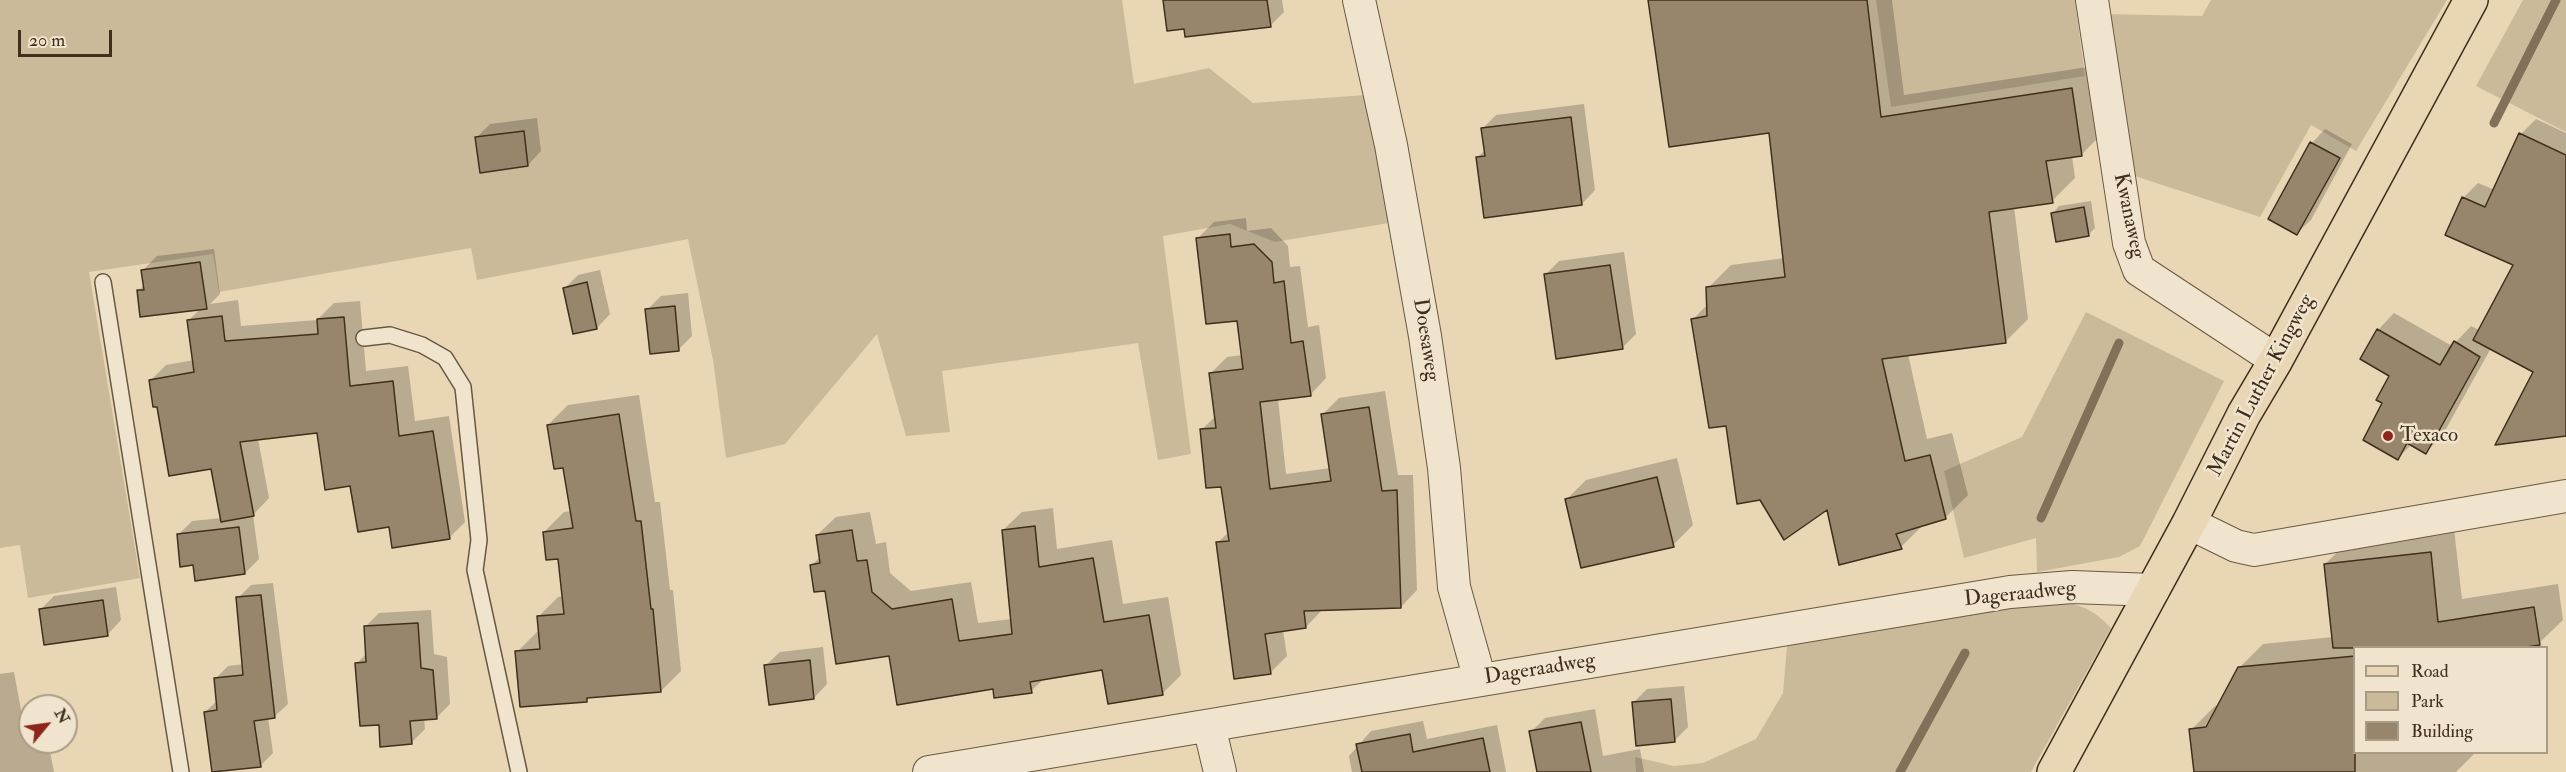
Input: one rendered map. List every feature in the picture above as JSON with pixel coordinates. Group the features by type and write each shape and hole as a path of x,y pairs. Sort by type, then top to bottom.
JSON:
{"main road":[{"name":"Martin Luther Kingweg","path":"2054,772 2189,523 2244,414 2276,360 2471,0"}],"street":[{"name":"Doesaweg","path":"1359,0 1391,145 1425,336 1444,468 1454,587 1480,680"},
{"name":"Kwanaweg","path":"2092,0 2129,243 2139,270 2276,360"},
{"path":"2189,523 2236,546 2254,550 2566,496"},
{"name":"Dageraadweg","path":"929,772 2010,592 2072,587 2153,590"},
{"path":"1209,726 1220,772"}],"lane":[{"path":"104,282 181,772"},
{"path":"364,338 390,335 422,345 445,358 462,387 479,540 475,570 519,772"}],"green space":[{"path":"0,0 1122,0 1134,84 1209,68 1253,103 1366,95 1389,223 1275,242 1230,224 1163,236 1191,454 1158,460 1138,343 942,371 950,432 906,436 877,334 785,444 726,458 713,360 688,239 477,280 471,248 219,292 213,254 89,272 140,578 28,598 20,545 0,548"},
{"path":"1876,0 2075,0 2085,76 1891,107"},
{"path":"2211,0 2447,0 2356,151 2311,125 2260,217 2132,175 2103,14 2202,16"},
{"path":"2523,0 2566,0 2566,132 2476,86"},
{"path":"2086,312 2224,381 2140,546 2119,557 2037,572 2036,538 1964,558 1944,471 2022,437"},
{"path":"2025,601 2061,602 2082,607 2111,628 2031,772 1636,772 1635,757 1674,766 1703,763 1756,739 1783,693 1787,646"}],"building":[{"path":"1163,0 1267,0 1271,27 1185,37 1184,29 1167,31"},
{"path":"1648,0 1867,0 1881,117 2072,88 2082,156 2046,161 2053,203 1989,212 2006,343 1882,359 1905,461 1930,455 1946,519 1896,534 1902,549 1839,565 1827,510 1784,540 1760,500 1737,504 1726,426 1709,428 1691,319 1707,316 1706,287 1785,277 1769,133 1669,147"},
{"path":"1571,117 1582,205 1484,218 1476,157 1485,156 1481,128"},
{"path":"524,131 528,166 480,173 475,137"},
{"path":"2519,133 2566,155 2566,436 2495,445 2533,372 2473,340 2513,265 2445,235 2462,197 2485,207"},
{"path":"2310,142 2340,158 2297,235 2268,219"},
{"path":"2084,207 2089,236 2056,242 2051,213"},
{"path":"1230,234 1231,247 1254,244 1272,262 1274,283 1284,281 1291,343 1303,341 1311,396 1260,402 1270,489 1331,481 1321,414 1369,407 1382,491 1397,490 1401,608 1304,611 1306,628 1265,634 1271,674 1234,679 1216,542 1229,541 1221,487 1206,488 1200,429 1216,428 1209,373 1243,369 1237,321 1206,324 1196,238"},
{"path":"200,262 207,309 140,317 137,290 144,290 141,270"},
{"path":"1610,265 1623,349 1556,359 1544,274"},
{"path":"587,282 597,329 573,334 563,288"},
{"path":"675,306 679,351 650,354 645,309"},
{"path":"222,316 225,341 318,334 317,319 344,317 350,386 393,381 399,436 433,431 450,539 392,548 389,527 358,532 350,486 325,490 317,433 240,442 254,516 221,522 211,469 169,476 157,407 153,407 149,380 194,372 187,320"},
{"path":"2377,329 2440,365 2454,341 2480,357 2426,454 2407,443 2398,460 2363,440 2382,403 2376,400 2389,376 2360,359"},
{"path":"619,414 636,521 641,521 661,692 587,698 587,702 520,707 515,651 540,649 537,616 564,614 558,559 546,560 543,532 573,528 563,468 554,469 547,425"},
{"path":"1657,477 1674,547 1581,568 1565,499"},
{"path":"1035,526 1039,567 1093,558 1104,622 1149,615 1163,695 1108,704 1102,670 1030,682 1032,693 994,698 993,689 897,705 889,656 836,664 825,591 814,592 810,565 820,563 816,535 852,530 857,561 867,560 872,592 892,609 952,599 959,641 1012,634 1002,530"},
{"path":"239,527 245,574 195,581 193,565 180,567 177,534"},
{"path":"2431,552 2438,622 2534,607 2540,645 2333,648 2324,564"},
{"path":"261,595 275,718 254,721 261,767 212,772 204,712 217,710 214,678 243,675 236,597"},
{"path":"103,600 108,636 44,645 39,609"},
{"path":"418,623 421,668 433,670 437,719 410,721 412,744 380,747 379,725 360,726 355,663 366,662 364,626"},
{"path":"2353,656 2355,772 2194,772 2189,729 2206,727 2238,667"},
{"path":"810,660 814,699 769,705 764,665"},
{"path":"1671,699 1675,742 1636,746 1632,702"},
{"path":"1581,722 1591,772 1537,772 1529,731"},
{"path":"1410,734 1413,752 1483,738 1490,772 1362,772 1356,744"}],"waterway":[{"path":"2494,123 2556,0"},
{"path":"2041,518 2119,343"},
{"path":"1900,772 1965,653"}],"place":[{"name":"Texaco","path":"2388,436"}]}
